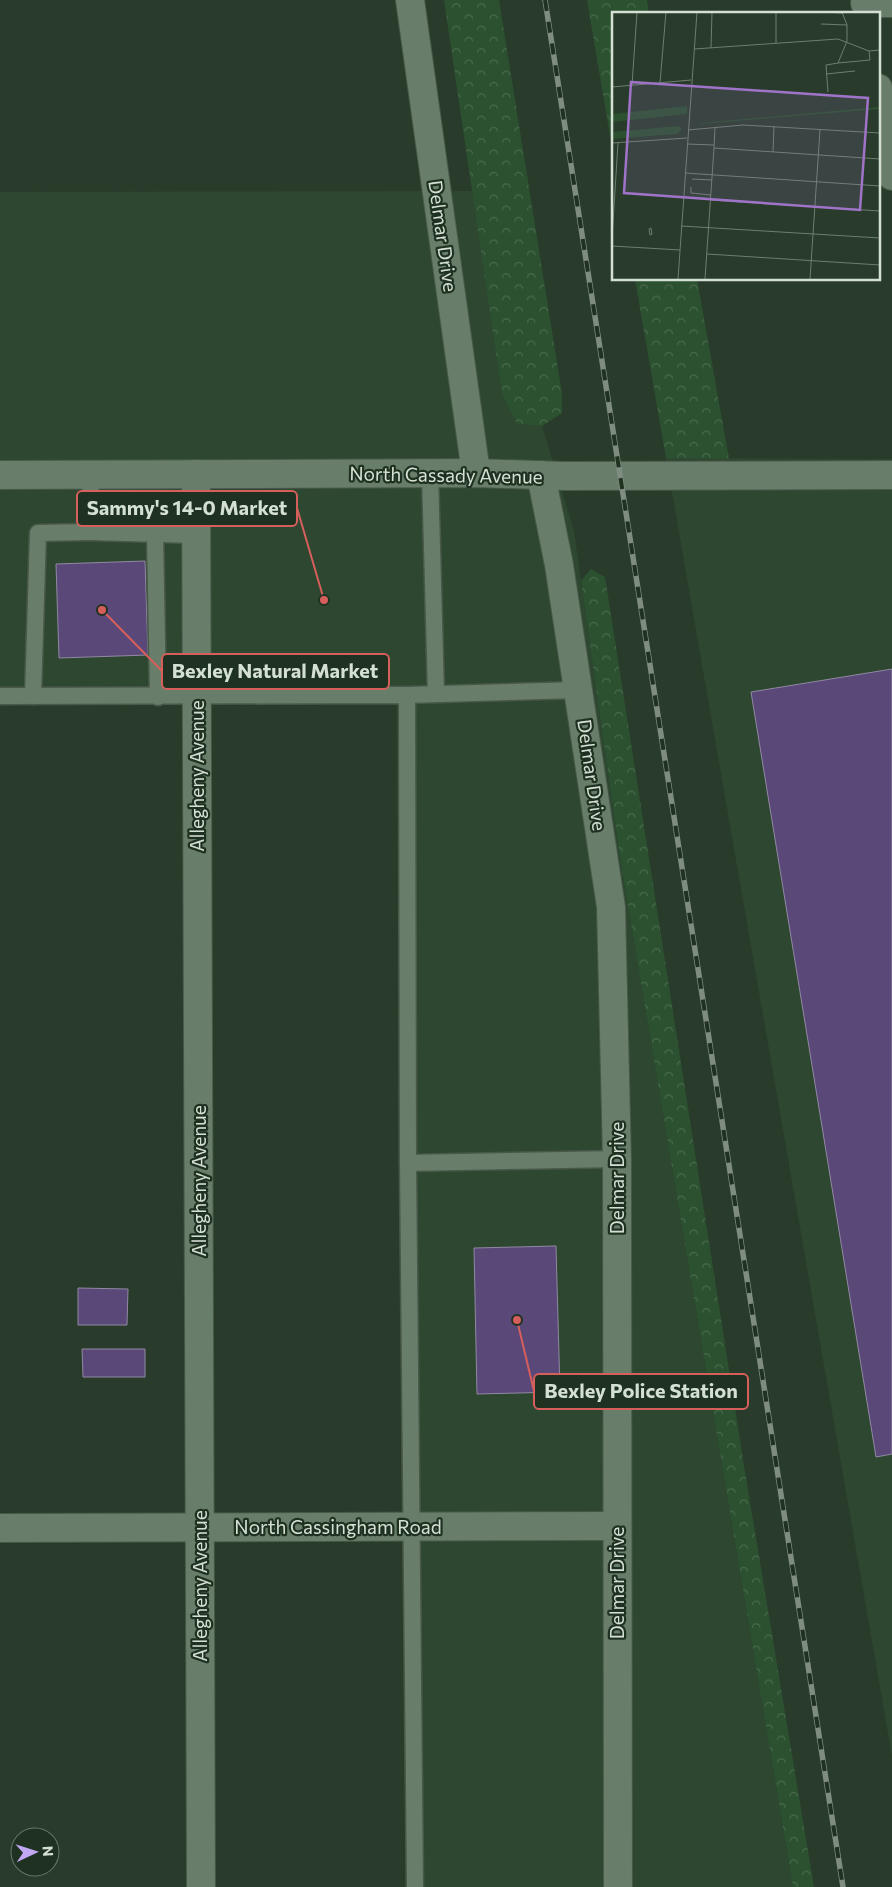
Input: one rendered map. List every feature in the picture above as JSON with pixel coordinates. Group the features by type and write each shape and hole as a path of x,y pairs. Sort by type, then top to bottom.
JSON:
{"street":[{"name":"Delmar Drive","path":"410,0 476,473"},
{"path":"865,6 892,3"},
{"path":"880,101 892,176"},
{"name":"North Cassady Avenue","path":"0,475 476,473 541,476 892,476"},
{"name":"Allegheny Avenue","path":"196,474 201,1887"},
{"name":"Delmar Drive","path":"541,476 559,565 612,907 617,1159 616,1526 618,1887"},
{"name":"North Cassingham Road","path":"0,1528 616,1526"}],"lane":[{"path":"430,473 436,694"},
{"path":"89,532 90,475"},
{"path":"34,696 38,533 89,532 196,535"},
{"path":"155,534 158,697"},
{"path":"0,696 197,697 579,690"},
{"path":"407,694 408,1163 415,1887"},
{"path":"408,1163 617,1159"}],"shaded area":[{"path":"473,191 502,394 517,424 542,426 574,531 621,864 793,1887 409,1887 408,694 0,694 0,192"},
{"path":"666,458 892,459 892,1756"}],"green space":[{"path":"444,0 499,0 562,394 562,413 542,426 517,424 502,394"},
{"path":"587,0 647,0 649,12 612,12 612,147"},
{"path":"635,280 697,280 729,459 666,458"},
{"path":"591,569 605,577 744,1466 814,1887 793,1887 621,864 581,581"}],"building":[{"path":"145,561 148,655 59,658 56,564"},
{"path":"892,669 892,1454 876,1457 751,692"},
{"path":"556,1246 560,1392 477,1394 474,1248"},
{"path":"78,1288 128,1289 127,1325 78,1325"},
{"path":"82,1349 145,1349 145,1377 83,1377"}],"railway":[{"path":"545,0 843,1887"}],"place":[{"name":"Sammy's 14-0 Market","path":"324,600"},
{"name":"Bexley Natural Market","path":"102,610"},
{"name":"Bexley Police Station","path":"517,1320"}]}
